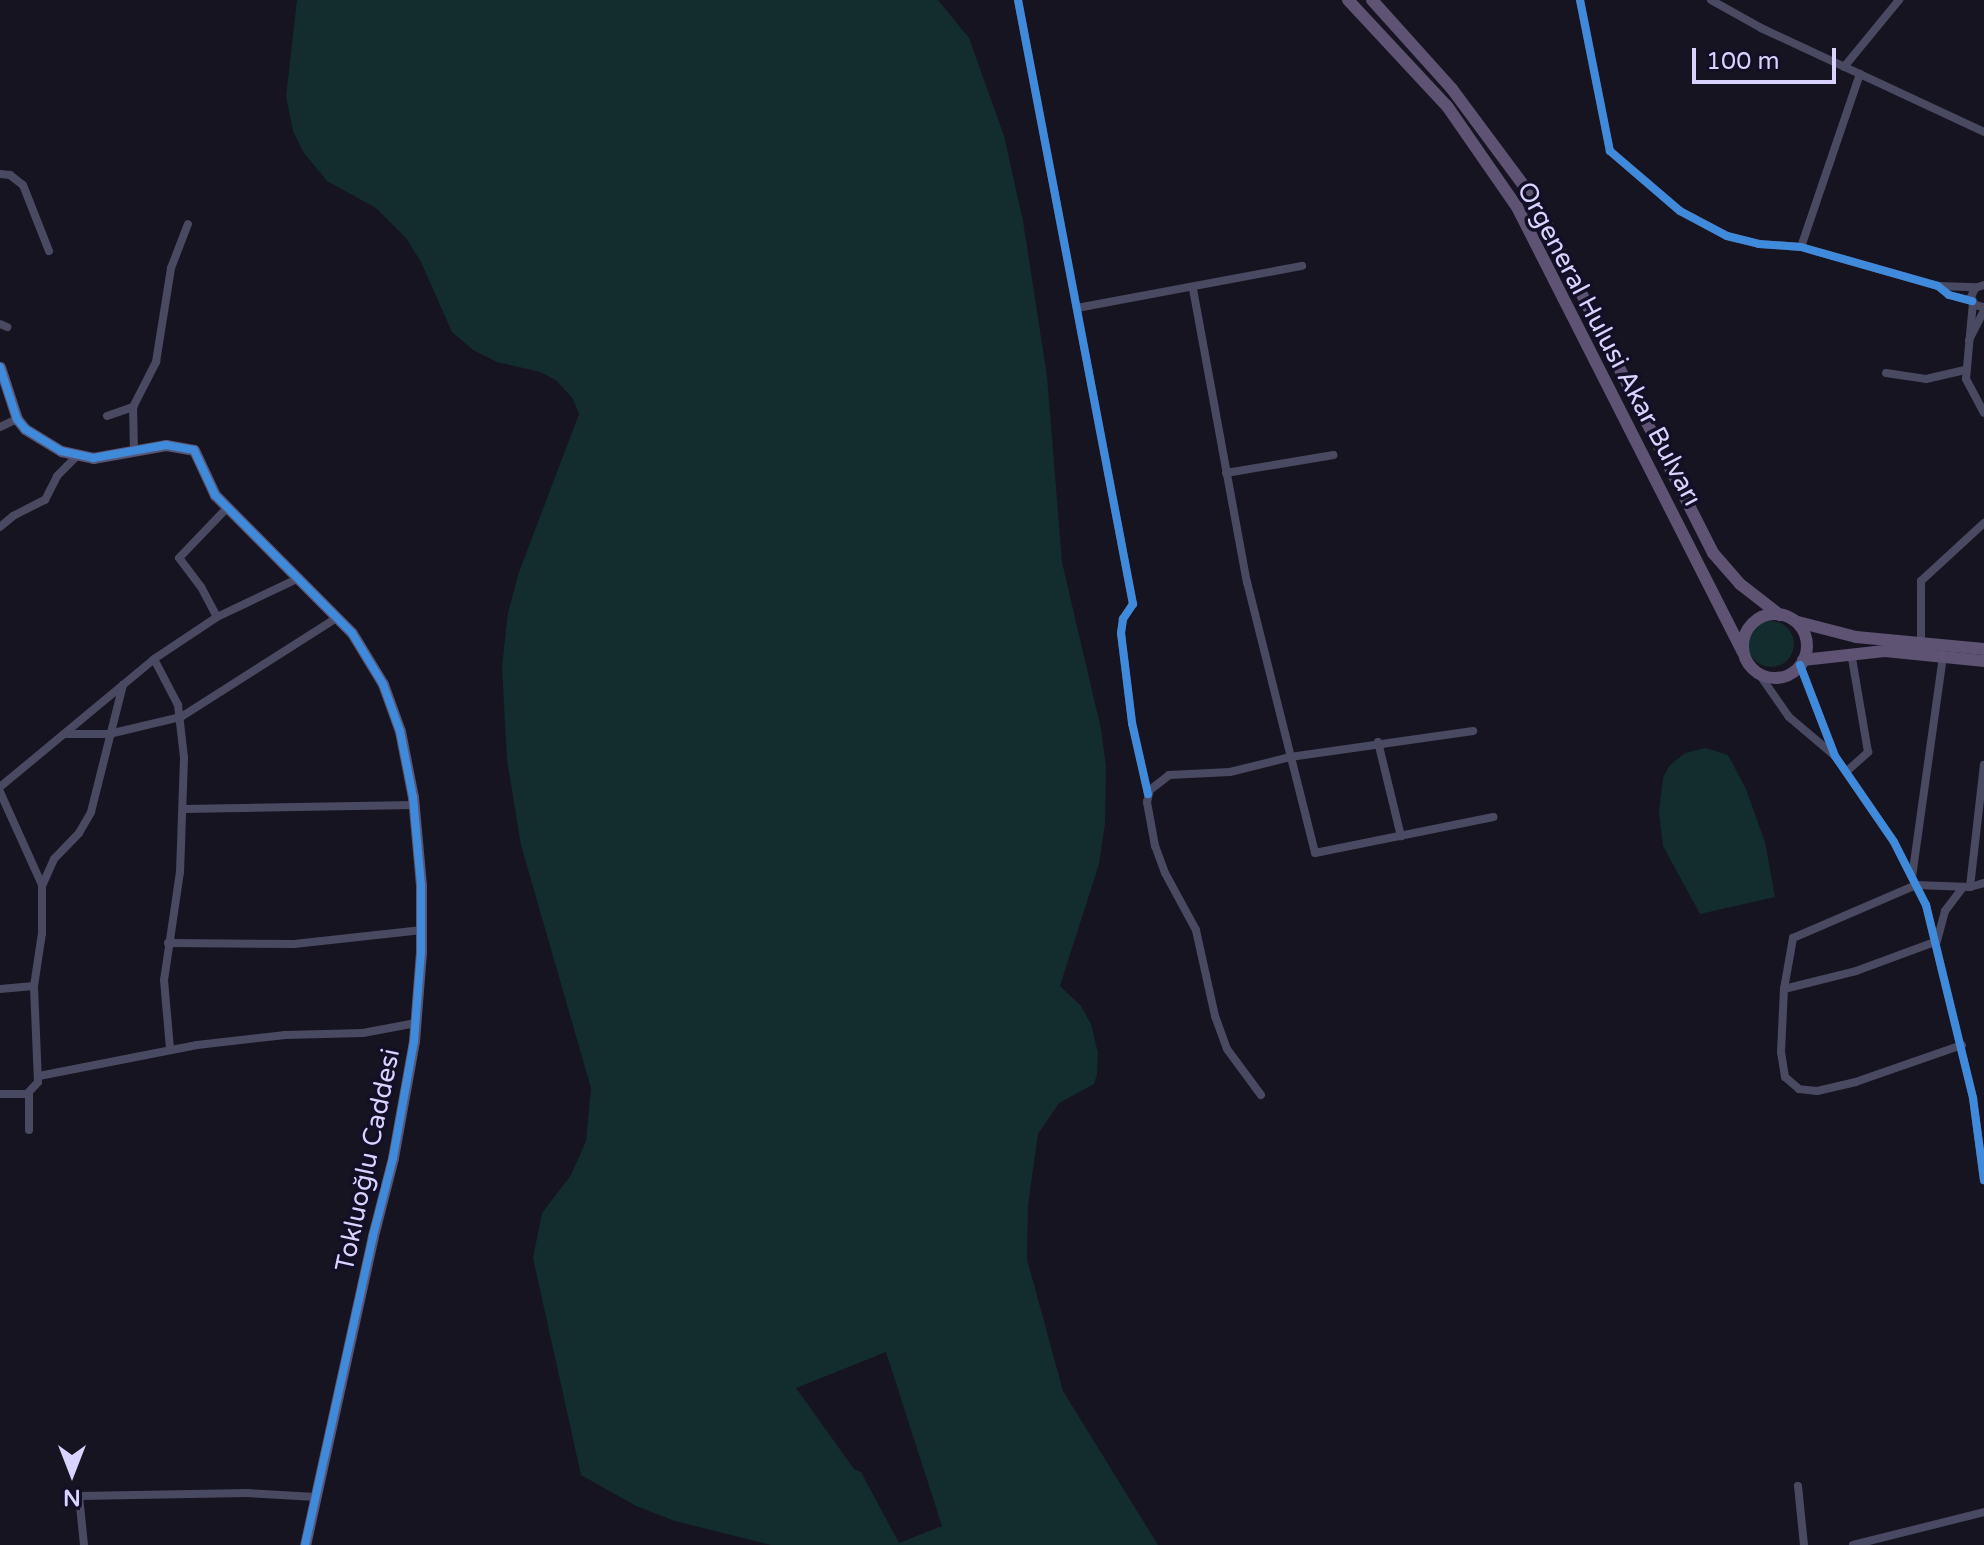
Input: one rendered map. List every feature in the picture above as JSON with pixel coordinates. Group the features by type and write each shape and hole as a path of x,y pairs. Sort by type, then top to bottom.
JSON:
{"main road":[{"name":"Orgeneral Hulusi Akar Bulvarı","path":"1348,0 1447,106 1517,207 1743,652"},
{"name":"Orgeneral Hulusi Akar Bulvarı","path":"1372,0 1452,89 1533,198 1713,553 1740,584 1784,616 1818,630 1984,649"},
{"path":"1802,663 1805,636 1784,616 1763,617 1749,627 1743,652 1759,674 1779,678 1802,663 1851,653 1885,651 1984,661"}],"street":[{"path":"1018,0 1050,183 1133,604 1122,626 1124,668 1155,846 1201,943 1215,1016 1227,1049 1261,1095"},
{"path":"1580,0 1610,151 1680,211 1727,236 1759,244 1801,247 1938,286 1981,285 1973,302 1965,370 1969,388 1984,413"},
{"path":"1711,0 1844,67 1984,132"},
{"path":"1844,67 1899,0"},
{"path":"1801,247 1860,74"},
{"path":"0,174 16,177 23,185 49,251"},
{"path":"0,367 17,419 39,439 76,457 93,458 134,451 133,407 156,362 171,268 188,224"},
{"path":"1077,308 1193,289 1302,266"},
{"path":"1938,286 1949,295 1973,302 1984,309 1969,340"},
{"path":"1193,289 1247,582 1315,853 1493,817"},
{"path":"1886,373 1926,379 1965,370"},
{"path":"107,416 133,407"},
{"path":"0,427 17,419"},
{"name":"Tokluoğlu Caddesi","path":"134,451 166,445 192,448 210,488 227,508 338,617 369,659 390,701 403,744 414,805 422,930 416,1023 402,1119 305,1545"},
{"path":"1226,473 1334,455"},
{"path":"0,527 13,516 45,500 57,476 76,457"},
{"path":"217,617 201,587 179,558 227,508"},
{"path":"1921,643 1921,581 1984,523"},
{"path":"42,886 0,789 154,659 217,617 299,578"},
{"path":"64,734 109,734 181,717 338,617"},
{"path":"1846,772 1868,752 1851,653"},
{"path":"1914,881 1943,657"},
{"path":"154,659 174,693 181,717 183,809 179,889 168,943 164,998 170,1049"},
{"path":"1802,663 1835,756 1894,842 1914,881 1937,941 1962,1045 1984,1180"},
{"path":"1759,674 1789,717 1835,756"},
{"path":"0,1094 29,1093 36,1086 39,1076 34,986 42,933 42,886 50,864 79,833 91,812 123,685"},
{"path":"1148,794 1154,784 1169,775 1238,771 1290,757 1378,742 1473,731"},
{"path":"1378,742 1401,836"},
{"path":"1937,941 1945,911 1966,887 1984,765"},
{"path":"183,809 414,805"},
{"path":"1962,1045 1856,1082 1817,1091 1799,1089 1785,1077 1781,1052 1784,989 1793,938 1914,881 1966,887 1984,883"},
{"path":"168,943 294,944 422,930"},
{"path":"1784,989 1856,971 1937,941"},
{"path":"0,989 34,986"},
{"path":"39,1076 170,1049 272,1036 378,1031 416,1023"},
{"path":"29,1093 29,1130"},
{"path":"1798,1486 1804,1545"},
{"path":"84,1545 79,1496 247,1493 316,1497"},
{"path":"1853,1545 1984,1512"}],"green space":[{"path":"297,0 938,0 969,38 1004,136 1023,221 1047,376 1062,562 1101,729 1106,767 1105,824 1099,864 1060,986 1081,1006 1091,1024 1098,1053 1097,1074 1094,1084 1059,1103 1038,1134 1028,1205 1027,1259 1063,1391 1158,1545 771,1545 675,1521 636,1506 581,1475 533,1258 542,1213 571,1175 586,1141 591,1088 521,845 507,760 502,666 508,613 518,575 579,414 573,399 556,380 540,372 497,362 473,350 452,332 421,262 406,238 376,208 327,181 304,153 293,131 286,97","holes":["886,1352 942,1526 899,1543 861,1472 854,1469 796,1388"]},
{"path":"1771,621 1787,628 1794,644 1787,660 1771,667 1755,660 1748,644 1755,628"},
{"path":"1706,748 1728,755 1746,789 1765,842 1775,897 1700,914 1663,846 1659,812 1663,778 1669,766 1685,753"}],"cycle path":[{"path":"1018,0 1133,604 1123,619 1121,633 1132,723 1148,794"},
{"path":"1580,0 1610,151 1680,211 1727,236 1759,244 1801,247 1938,286 1949,295 1972,301"},
{"path":"0,367 17,419 25,429 61,451 93,458 166,445 194,450 215,495 352,633 383,684 400,731 413,797 421,885 421,952 414,1041 393,1158 305,1545"},
{"path":"1800,665 1835,756 1894,842 1926,905 1973,1098 1984,1180"}]}
